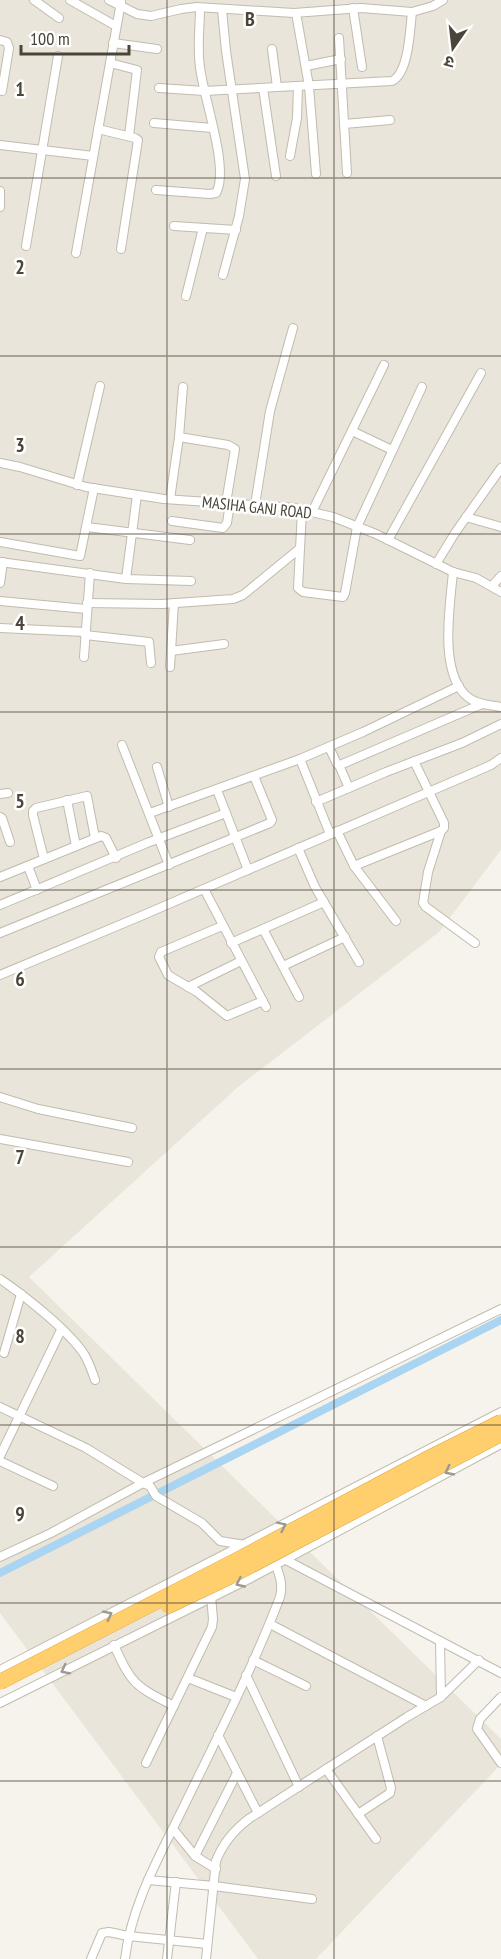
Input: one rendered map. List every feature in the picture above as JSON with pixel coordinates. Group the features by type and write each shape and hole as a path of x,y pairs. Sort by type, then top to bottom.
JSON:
{"highway":[{"path":"0,1682 501,1422"},
{"path":"0,1693 130,1624 229,1577 501,1434"}],"street":[{"path":"34,0 59,18"},
{"path":"70,0 116,26"},
{"path":"109,0 120,3 138,14 151,16 181,9 200,8 296,13 353,8 412,12 433,6 443,0"},
{"path":"76,253 120,3"},
{"path":"156,190 210,194 217,192 221,162 204,91 199,58 200,8"},
{"path":"353,8 362,68"},
{"path":"222,10 245,179 236,230 223,275"},
{"path":"159,88 204,91 387,82 397,79 405,60 412,12"},
{"path":"296,13 309,86 316,174"},
{"path":"339,38 347,173"},
{"path":"0,40 7,42 9,48 2,91"},
{"path":"113,43 157,49"},
{"path":"272,49 278,87"},
{"path":"26,246 58,56"},
{"path":"306,66 341,59"},
{"path":"110,63 136,70 129,136"},
{"path":"290,156 297,118 298,86"},
{"path":"263,88 276,176"},
{"path":"344,124 390,120"},
{"path":"154,123 212,128"},
{"path":"98,129 129,136 137,139 138,142 121,249"},
{"path":"0,145 42,152 93,156"},
{"path":"0,191 0,207"},
{"path":"174,226 236,230"},
{"path":"186,296 203,228"},
{"path":"255,505 270,411 293,328"},
{"path":"312,512 384,365"},
{"path":"388,540 482,373"},
{"path":"77,485 100,386"},
{"path":"170,499 183,387"},
{"path":"302,510 297,583 300,590 337,598 343,597 357,527 422,387"},
{"path":"352,431 392,450"},
{"path":"172,521 223,528 227,523 235,449 228,445 179,437"},
{"name":"MASIHA GANJ ROAD","path":"0,463 77,485 137,495 302,510 333,517 388,540 453,572 476,578 501,592"},
{"path":"436,564 501,468"},
{"path":"0,542 78,557 83,552 94,488"},
{"path":"126,579 137,495"},
{"path":"466,517 501,527"},
{"path":"87,527 190,540"},
{"path":"0,601 86,606 238,598 299,549"},
{"path":"0,583 2,562 126,579 191,581"},
{"path":"453,572 448,622 455,678 468,698 482,704 501,707"},
{"path":"84,657 90,573"},
{"path":"492,586 501,576"},
{"path":"170,667 174,603"},
{"path":"0,628 85,633 149,642 151,663"},
{"path":"171,651 224,644"},
{"path":"150,813 300,759 459,686"},
{"path":"339,765 482,704"},
{"path":"316,802 462,743 501,724"},
{"path":"122,745 169,865"},
{"path":"329,747 349,788"},
{"path":"0,975 429,792 491,765 501,758"},
{"path":"300,759 316,802 333,832 354,866 396,921"},
{"path":"414,761 444,823 428,872 423,903 426,908 475,944"},
{"path":"157,767 169,807"},
{"path":"0,933 236,838 272,821 254,776"},
{"path":"217,790 248,870"},
{"path":"44,859 33,811 36,808 87,796 95,838"},
{"path":"67,800 76,846"},
{"path":"0,905 226,813"},
{"path":"0,817 10,842"},
{"path":"354,866 441,831"},
{"path":"0,877 95,838 105,837 116,858"},
{"path":"298,848 315,886 359,962"},
{"path":"28,866 37,890"},
{"path":"204,889 265,1004 227,1016 166,973 160,954 222,926"},
{"path":"231,943 324,902"},
{"path":"263,928 299,997"},
{"path":"283,966 345,937"},
{"path":"188,987 241,961"},
{"path":"0,1097 38,1109 132,1128"},
{"path":"0,1139 128,1162"},
{"path":"0,1279 21,1294 72,1339 86,1357 96,1380"},
{"path":"4,1353 21,1294"},
{"path":"0,1557 501,1309"},
{"path":"0,1456 61,1330"},
{"path":"0,1407 86,1448 147,1485 156,1496 202,1523 220,1541 244,1545 501,1673"},
{"path":"0,1670 501,1412"},
{"path":"0,1703 249,1579 501,1444"},
{"path":"0,1461 53,1486"},
{"path":"125,1959 128,1936 148,1880 270,1624 282,1588 278,1562"},
{"path":"146,1763 212,1627 211,1596"},
{"path":"270,1624 426,1706"},
{"path":"440,1641 441,1697"},
{"path":"114,1645 132,1681 144,1691 174,1706"},
{"path":"253,1660 306,1686"},
{"path":"206,1959 220,1851 242,1824 441,1697 478,1660"},
{"path":"246,1675 299,1787"},
{"path":"188,1678 236,1697"},
{"path":"501,1697 480,1719 477,1729 501,1763"},
{"path":"218,1735 258,1813"},
{"path":"358,1814 390,1793 391,1788 377,1736"},
{"path":"326,1769 376,1839"},
{"path":"195,1856 237,1773"},
{"path":"173,1829 195,1856 216,1869"},
{"path":"148,1880 312,1899"},
{"path":"167,1959 176,1882"},
{"path":"91,1959 104,1932 207,1944"}],"shaded area":[{"path":"0,0 501,0 501,850 439,932 238,1087 29,1277 501,1739 501,1764 316,1959 258,1959 0,1613"}],"waterway":[{"path":"0,1573 501,1320"}]}
